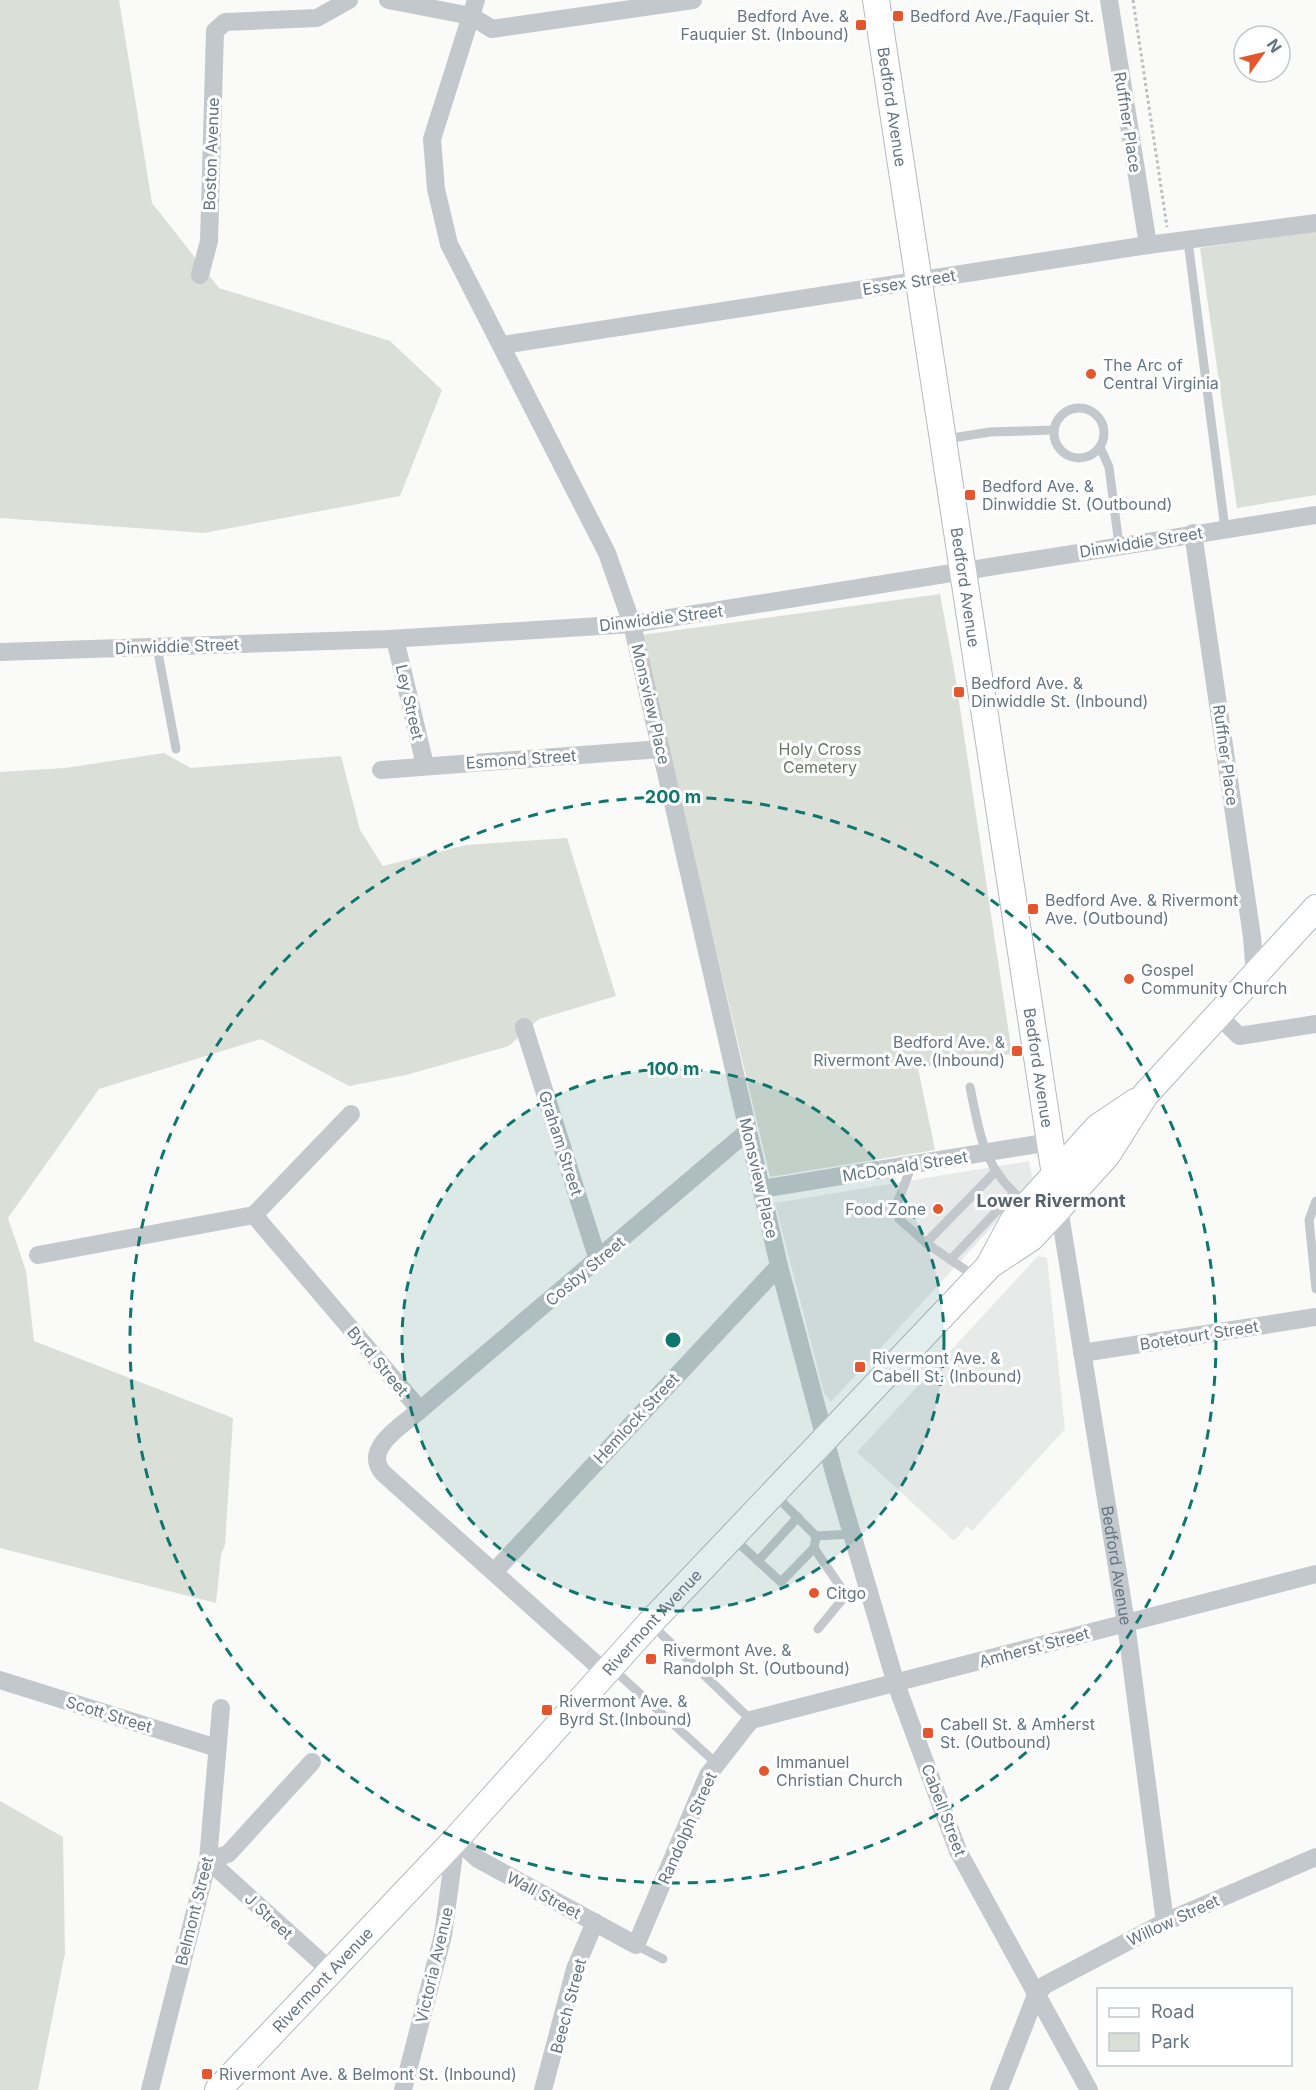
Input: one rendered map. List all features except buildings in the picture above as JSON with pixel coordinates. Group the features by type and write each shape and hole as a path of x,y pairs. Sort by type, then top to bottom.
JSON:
{"main road":[{"name":"Bedford Avenue","path":"876,0 1055,1175"},
{"name":"Rivermont Avenue","path":"984,1272 1013,1221 1021,1199 1055,1175 1098,1127 1136,1101 1316,909"},
{"name":"Rivermont Avenue","path":"218,2090 456,1839 650,1623 984,1272 1031,1238 1059,1208 1107,1155 1136,1101"}],"street":[{"name":"Boston Avenue","path":"200,276 209,241 214,31 225,22 317,18 349,0"},
{"path":"388,0 474,8 492,28 693,0"},
{"name":"Ruffner Place","path":"1109,0 1148,245"},
{"name":"Monsview Place","path":"474,8 432,139 435,189 449,244 503,345 607,553 632,624 779,1266 825,1440"},
{"name":"Essex Street","path":"503,345 1148,245 1316,223"},
{"name":"Dinwiddie Street","path":"0,652 395,639 632,624 1316,515"},
{"name":"Ruffner Place","path":"1193,533 1247,902 1255,976"},
{"name":"Ley Street","path":"395,639 425,765"},
{"name":"Esmond Street","path":"381,770 661,749"},
{"path":"1218,1016 1239,1035 1316,1024"},
{"name":"Graham Street","path":"524,1027 598,1260"},
{"path":"38,1255 254,1215 351,1114"},
{"name":"Cosby Street","path":"420,1410 748,1131"},
{"name":"McDonald Street","path":"761,1189 1050,1142"},
{"name":"Bedford Avenue","path":"1059,1208 1126,1623 1165,1922"},
{"name":"Byrd Street","path":"254,1215 420,1410 381,1445 377,1453 377,1464 383,1473 608,1670"},
{"name":"Hemlock Street","path":"495,1572 779,1266"},
{"name":"Botetourt Street","path":"1082,1353 1316,1317"},
{"name":"Cabell Street","path":"825,1440 896,1683 958,1851 1089,2090"},
{"name":"Amherst Street","path":"751,1720 1316,1574"},
{"name":"Scott Street","path":"0,1680 217,1748"},
{"name":"Belmont Street","path":"155,2085 208,1860 221,1708"},
{"name":"Randolph Street","path":"636,1945 708,1775 751,1720"},
{"path":"208,1860 228,1854 312,1762"},
{"name":"Wall Street","path":"456,1839 478,1859 636,1945"},
{"name":"Victoria Avenue","path":"403,2090 443,1935 456,1839"},
{"name":"Willow Street","path":"1036,1995 1045,1985 1165,1922 1316,1857"},
{"name":"J Street","path":"208,1860 331,1971"},
{"name":"Beech Street","path":"543,2090 575,1969 595,1922"},
{"path":"999,2090 1036,1995"}],"lane":[{"path":"1188,241 1225,528"},
{"path":"1100,447 1086,457 1069,456 1057,446 1054,430 1060,416 1067,411 1082,408 1090,411 1101,422 1103,430 1100,447 1109,467 1119,545"},
{"path":"943,440 990,432 1054,430"},
{"path":"157,647 176,749"},
{"path":"951,1258 1021,1199 995,1172 984,1153 970,1088"},
{"path":"912,1165 898,1202 899,1219 926,1243 951,1258 984,1272"},
{"path":"926,1243 995,1172"},
{"path":"1316,1201 1309,1220 1316,1289"},
{"path":"775,1494 816,1536 852,1534"},
{"path":"758,1561 798,1517"},
{"path":"732,1538 781,1582 814,1548 816,1536"},
{"path":"814,1548 846,1595"},
{"path":"818,1629 846,1595 868,1589"},
{"path":"650,1623 751,1720"},
{"path":"608,1670 717,1764"},
{"path":"636,1945 663,1959"}],"path":[{"path":"1133,0 1168,234"}],"shaded area":[{"path":"1029,1161 1033,1182 831,1402 824,1393 775,1203"},
{"path":"1038,1256 1047,1258 1065,1429 972,1531 967,1526 954,1541 857,1452"}],"green space":[{"path":"0,0 119,0 152,203 219,288 390,341 442,390 400,496 204,533 0,518"},
{"path":"1316,231 1316,495 1237,508 1200,248"},
{"name":"Holy Cross Cemetery","path":"940,594 955,675 1012,1054 918,1068 935,1150 770,1177 641,635"},
{"path":"164,753 191,768 341,756 360,830 383,866 466,845 567,838 616,996 539,1019 509,1046 406,1075 349,1086 261,1039 99,1089 8,1218 26,1271 34,1341 233,1418 225,1545 221,1555 216,1603 0,1548 0,772 65,768"},
{"path":"0,1801 63,1837 65,1953 38,2090 0,2090"}],"place":[{"name":"Bedford Ave./Faquier St.","path":"898,16"},
{"name":"Bedford Ave. & Fauquier St. (Inbound)","path":"861,25"},
{"name":"The Arc of Central Virginia","path":"1091,374"},
{"name":"Bedford Ave. & Dinwiddie St. (Outbound)","path":"970,495"},
{"name":"Bedford Ave. & Dinwiddle St. (Inbound)","path":"959,692"},
{"name":"Bedford Ave. & Rivermont Ave. (Outbound)","path":"1033,909"},
{"name":"Gospel Community Church","path":"1129,979"},
{"name":"Bedford Ave. & Rivermont Ave. (Inbound)","path":"1017,1051"},
{"name":"Food Zone","path":"938,1209"},
{"name":"Rivermont Ave. & Cabell St. (Inbound)","path":"860,1367"},
{"name":"Citgo","path":"814,1593"},
{"name":"Rivermont Ave. & Randolph St. (Outbound)","path":"651,1659"},
{"name":"Rivermont Ave. & Byrd St.(Inbound)","path":"547,1710"},
{"name":"Cabell St. & Amherst St. (Outbound)","path":"928,1733"},
{"name":"Immanuel Christian Church","path":"764,1771"},
{"name":"Rivermont Ave. & Belmont St. (Inbound)","path":"207,2074"}],"district":[{"name":"Lower Rivermont","path":"1051,1200"}]}
